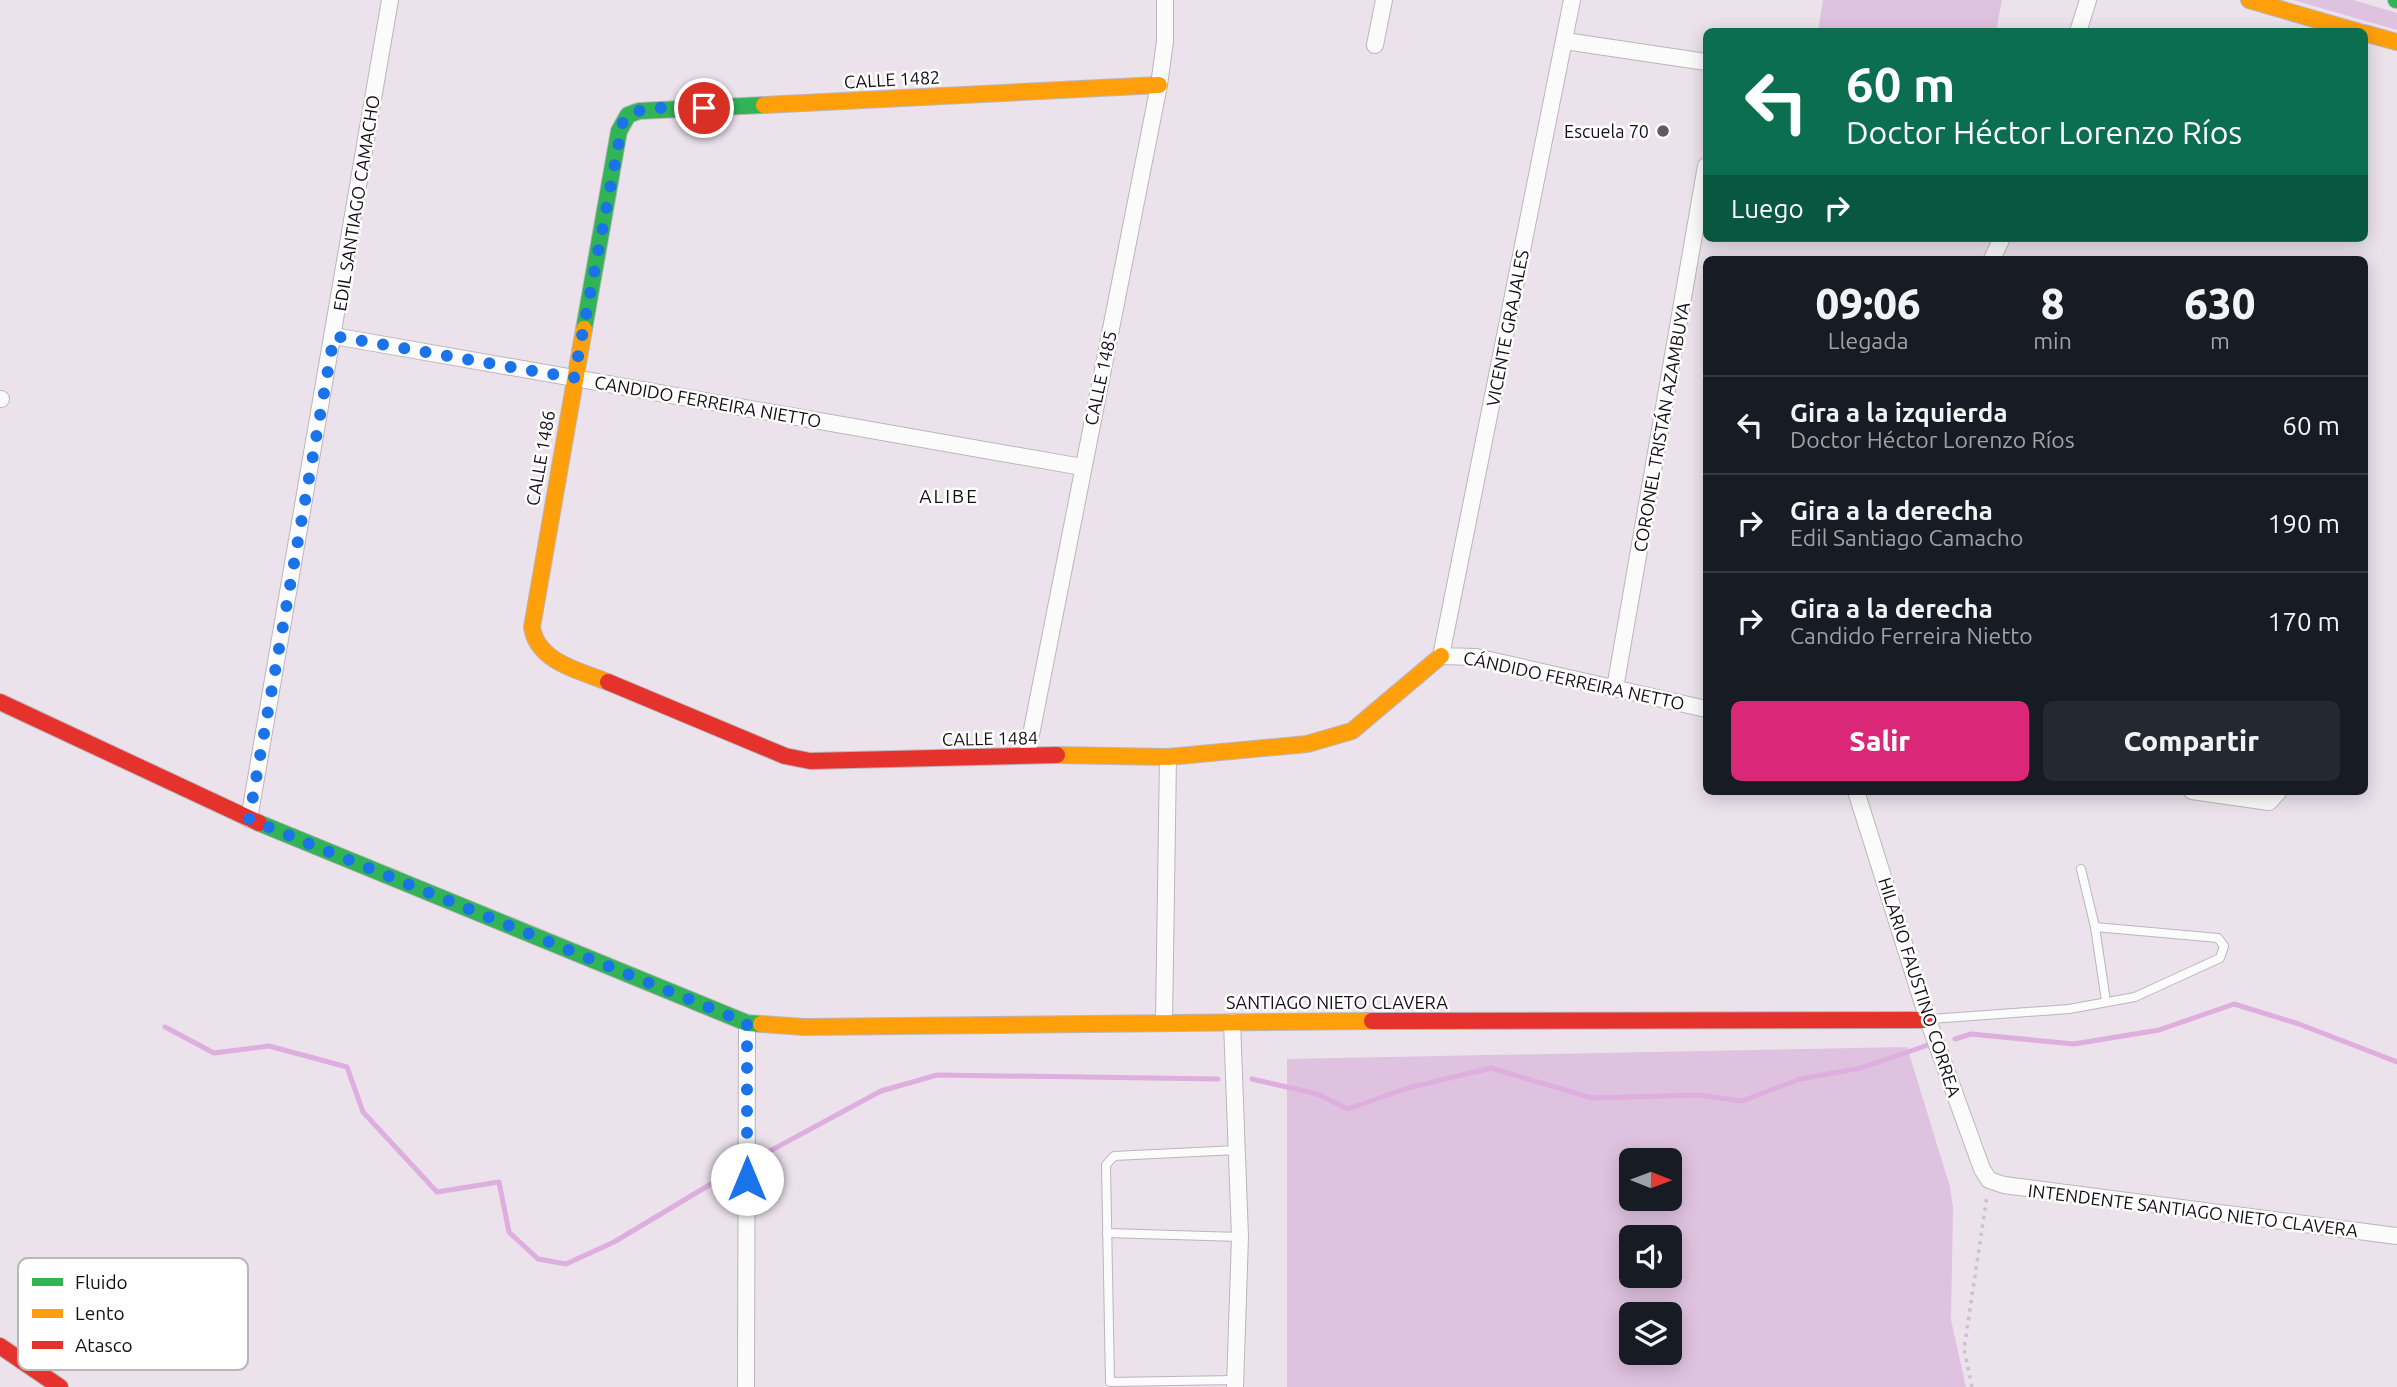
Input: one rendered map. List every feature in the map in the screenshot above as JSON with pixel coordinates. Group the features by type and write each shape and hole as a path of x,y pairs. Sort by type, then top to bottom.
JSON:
{"main road":[{"path":"2249,0 2348,28"},
{"path":"2368,34 2397,42"},
{"name":"CALLE 1482","path":"628,115 639,111 1159,85"},
{"name":"CALLE 1486","path":"536,644 531,634 532,620 574,378 619,131 628,115"},
{"name":"CALLE 1484","path":"536,644 556,661 785,756 810,761 1027,755 1168,757 1333,739 1352,731 1441,656"},
{"name":"SANTIAGO NIETO CLAVERA","path":"0,702 249,819 747,1023 804,1027 1164,1022 1928,1020"},
{"path":"0,1346 18,1358"},
{"path":"35,1370 60,1387"}],"street":[{"name":"EDIL SANTIAGO CAMACHO","path":"249,819 390,0"},
{"name":"CALLE 1485","path":"1027,755 1159,85 1165,41 1165,0"},
{"path":"1375,44 1384,0"},
{"name":"VICENTE GRAJALES","path":"1441,656 1572,0"},
{"path":"2079,28 2088,0"},
{"path":"1565,41 1703,62"},
{"name":"CORONEL TRISTÁN AZAMBUYA","path":"1615,688 1703,183"},
{"name":"CANDIDO FERREIRA NIETTO","path":"334,336 1082,467"},
{"name":"CÁNDIDO FERREIRA NETTO","path":"1441,656 1476,657 1703,708"},
{"path":"1164,1022 1168,757"},
{"name":"HILARIO FAUSTINO CORREA","path":"1857,795 1928,1020 1982,1169 1989,1180"},
{"path":"1233,1022 1240,1237 1235,1383"},
{"path":"746,1387 747,1023"},
{"name":"INTENDENTE SANTIAGO NIETO CLAVERA","path":"1989,1180 2004,1185 2397,1236"}],"lane":[{"path":"2081,869 2095,927 2106,1001"},
{"path":"1928,1020 2069,1009 2135,997 2220,958 2224,946 2218,938 2095,927"},
{"path":"1235,1383 1110,1382 1106,1165 1114,1156 1237,1150"},
{"path":"1107,1233 1240,1237"}],"path":[{"path":"1972,1387 1965,1349 1989,1180"}],"shaded area":[{"path":"1823,0 2002,0 1997,28 1818,28"},
{"path":"2293,0 2353,0 2397,13 2397,30"},
{"path":"1907,1047 1950,1187 1953,1207 1951,1320 1966,1387 1287,1387 1287,1059"}],"waterway":[{"path":"1955,1039 1971,1034 2074,1044 2159,1030 2234,1004 2299,1024 2397,1062"},
{"path":"165,1027 214,1053 269,1046 347,1067 363,1112 437,1192 499,1182 509,1232 538,1259 566,1264 614,1242 726,1175"},
{"path":"1252,1079 1317,1094 1348,1109 1408,1088 1491,1068 1592,1098 1700,1095 1742,1101 1800,1079 1861,1068 1928,1045"},
{"path":"755,1159 881,1091 937,1075 1218,1079"}],"traffic: fast":[{"path":"584,329 619,131 628,115 639,111 764,105"},
{"path":"259,823 747,1023 761,1024"}],"traffic: slow":[{"path":"2249,0 2345,28"},
{"path":"2368,34 2397,42"},
{"path":"764,105 1159,85"},
{"path":"584,329 532,627 542,649 551,657 561,664 608,682"},
{"path":"1057,755 1168,757 1307,744 1352,731 1441,656"},
{"path":"761,1024 804,1027 1372,1021"}],"traffic: jam":[{"path":"608,682 785,756 810,761 1057,755"},
{"path":"0,702 259,823"},
{"path":"1372,1021 1928,1020"},
{"path":"0,1346 18,1358"},
{"path":"35,1370 60,1387"}],"place":[{"name":"Escuela 70","path":"1663,131"}],"district":[{"name":"ALIBE","path":"949,496"}],"route":[{"path":"704,108 639,111 628,115 623,121 574,378 334,336 249,819 747,1023 747,1179"}]}
